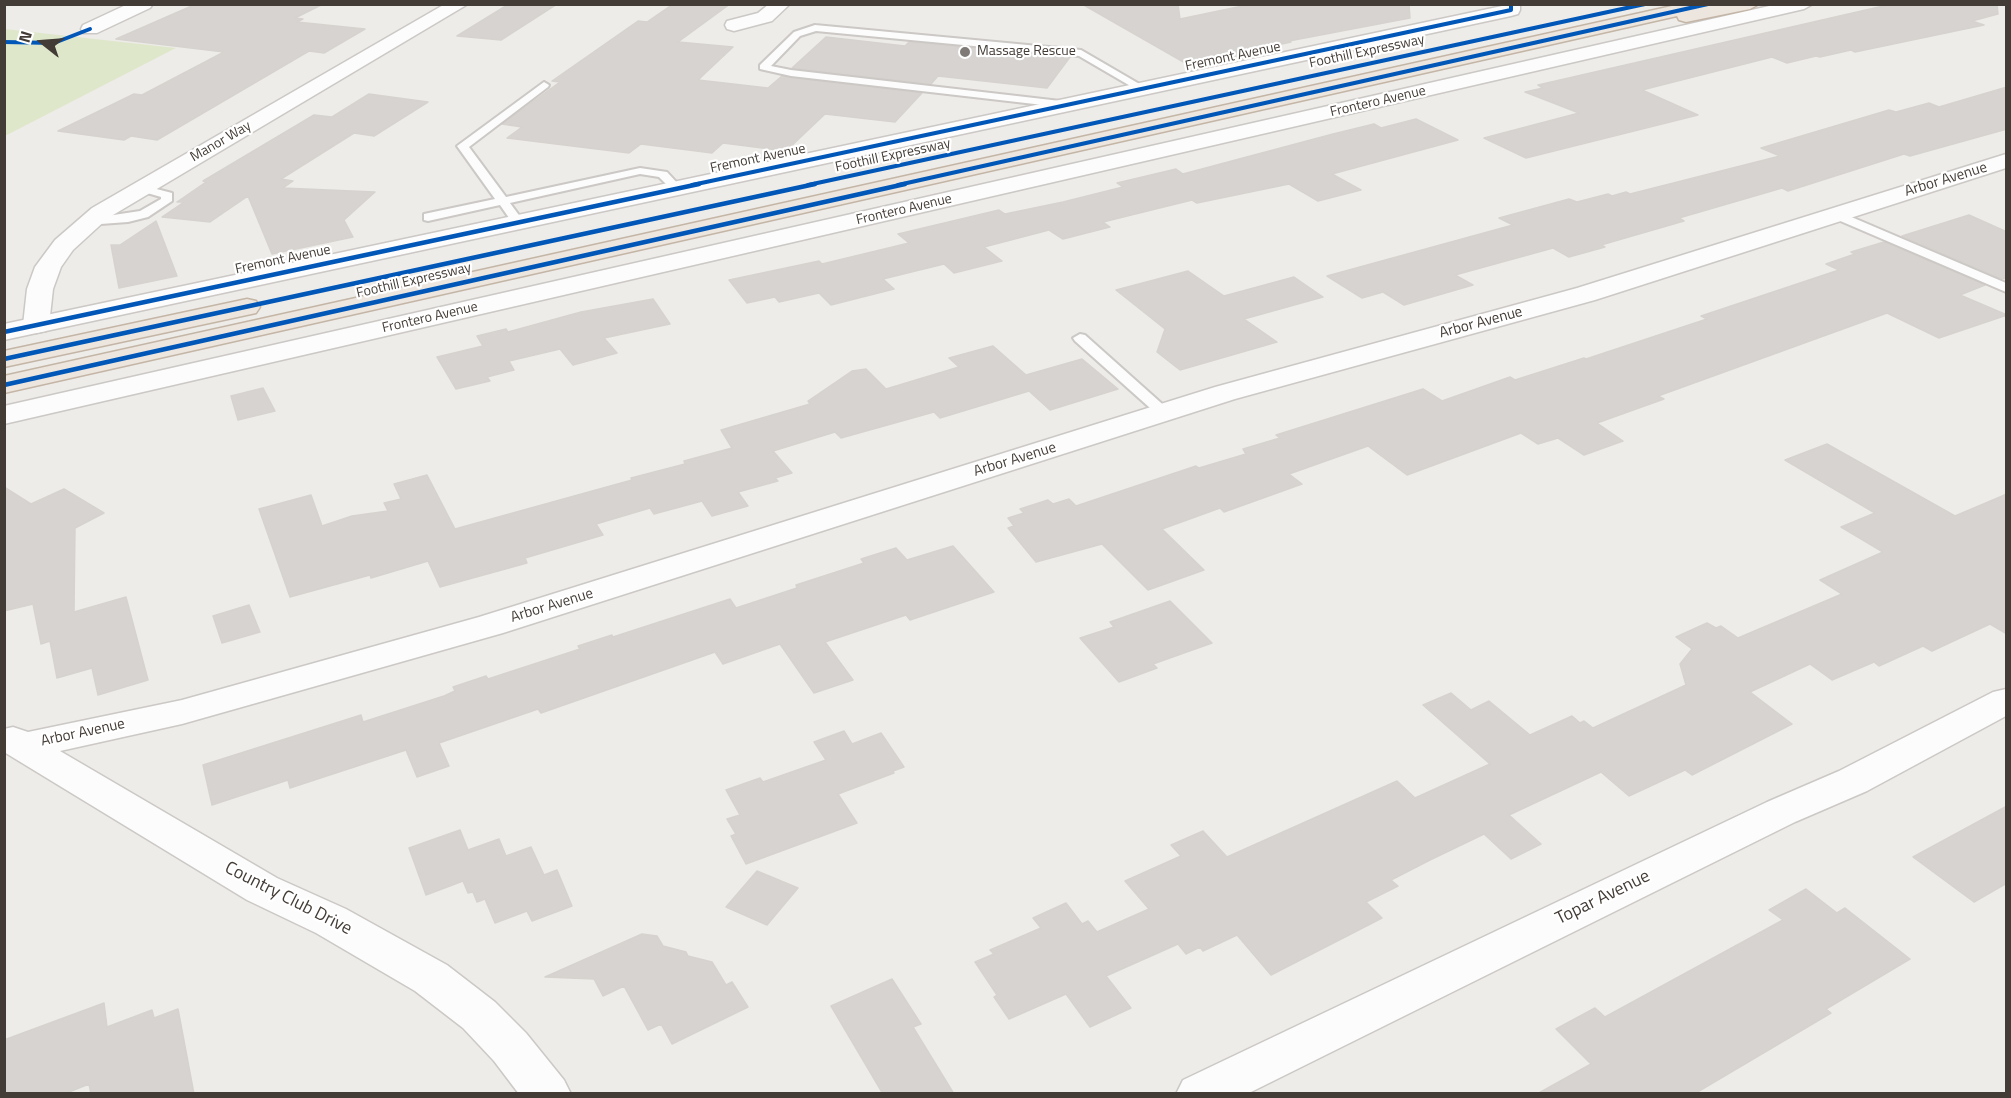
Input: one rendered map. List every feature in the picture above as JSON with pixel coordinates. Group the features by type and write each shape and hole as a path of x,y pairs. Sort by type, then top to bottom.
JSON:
{"highway":[{"path":"1588,17 1611,4"},
{"name":"Foothill Expressway","path":"4,359 1588,17 1708,4"},
{"path":"1642,12 1689,15 1750,4"},
{"name":"Foothill Expressway","path":"4,385 1642,12"}],"street":[{"path":"90,29 144,4"},
{"name":"Manor Way","path":"36,325 40,290 48,267 64,245 99,213 459,4"},
{"path":"734,25 765,17 781,4"},
{"name":"Fremont Avenue","path":"4,332 1511,10 1512,4"},
{"name":"Frontero Avenue","path":"4,415 1804,4"},
{"name":"Arbor Avenue","path":"13,740 182,712 491,625 1225,393 1586,294 2007,161"},
{"name":"Topar Avenue","path":"1200,1094 1771,817 1852,781 2007,701"},
{"name":"Country Club Drive","path":"13,740 262,889 331,921 431,978 479,1015 510,1047 547,1094"}],"lane":[{"path":"1069,105 791,73 764,67 797,34 815,28 1081,53 1143,89"},
{"path":"518,222 463,146 544,85"},
{"path":"428,217 640,171 663,174 676,188"},
{"path":"1835,214 2007,288"},
{"path":"1080,338 1164,413"}],"green space":[{"path":"5,29 176,48 5,136"}],"building":[{"path":"323,4 295,18 303,19 297,22 365,29 324,53 309,51 157,140 131,136 124,140 58,131 134,94 142,95 224,52 116,39 194,5"},
{"path":"509,4 557,4 501,40 457,36"},
{"path":"673,4 730,4 678,42 733,47 698,80 768,88 782,76 922,93 895,122 825,114 786,151 723,143 712,153 641,144 629,153 507,138 522,127 502,124 560,82 552,81 638,21 647,22"},
{"path":"1082,4 1178,4 1180,19 1252,4 1409,4 1410,18 1289,41 1291,42 1240,53 1247,57 1194,68"},
{"path":"1892,4 1997,4 1998,14 1972,21 1984,25 1855,52 1851,50 1787,63 1772,57 1642,90 1698,115 1526,158 1484,138 1579,113 1525,92 1543,88 1538,85"},
{"path":"826,37 905,46 909,42 1070,57 1047,88 938,76 931,84 792,68"},
{"path":"2007,87 2007,129 1910,156 1904,154 1788,191 1782,188 1679,218 1684,221 1601,245 1605,247 1569,257 1553,248 1455,275 1473,285 1404,305 1383,292 1362,298 1327,276 1513,225 1499,218 1569,199 1577,202 1608,194 1612,196 1626,192 1630,194 1780,156 1761,148 1889,110 1896,112 1929,103 1939,107"},
{"path":"369,94 428,102 374,136 354,133 281,179 293,181 283,188 375,192 344,220 353,237 272,254 248,196 210,222 162,217 184,202 177,202 206,182 203,181 314,115 332,117"},
{"path":"1416,119 1458,140 1332,174 1361,190 1318,201 1289,184 1197,203 1192,200 1103,222 1110,227 1063,239 1049,230 984,247 1002,261 954,273 944,264 883,279 894,289 831,305 819,293 779,302 775,297 747,303 729,280 819,261 822,264 909,243 898,234 999,210 1005,214 1063,202 1123,187 1117,183 1176,169 1183,174 1374,124 1381,128"},
{"path":"1969,215 2007,232 2007,278 2002,279 1902,236"},
{"path":"156,221 177,276 119,288 111,245 120,245"},
{"path":"1884,242 1985,285 1960,295 2007,315 1939,338 1887,313 1658,396 1664,399 1597,423 1623,441 1584,455 1558,438 1538,444 1521,433 1407,475 1368,446 1289,474 1302,484 1224,512 1220,508 1162,529 1204,570 1148,590 1102,544 1036,562 1008,528 1014,526 1008,518 1024,513 1020,509 1048,500 1053,504 1069,499 1076,506 1196,466 1199,468 1246,454 1243,449 1280,438 1276,435 1423,389 1442,401 1510,377 1515,380 1586,359 1707,319 1701,316 1839,270 1826,264 1855,254 1851,252"},
{"path":"1188,271 1224,296 1294,277 1323,297 1244,319 1277,342 1180,370 1157,352 1165,329 1116,290"},
{"path":"653,299 670,324 604,338 617,353 573,365 560,349 509,361 514,370 487,377 490,381 456,389 437,357 483,346 477,336 506,329 508,332 581,312"},
{"path":"993,346 1026,375 1082,359 1118,389 1050,410 1029,391 940,418 934,412 841,438 835,432 773,451 792,473 775,478 778,481 738,492 748,506 712,516 702,501 654,514 650,508 596,524 603,535 525,558 527,563 440,587 428,561 371,578 370,575 290,597 259,509 311,495 322,526 352,516 388,511 384,503 401,499 394,484 427,475 455,529 632,480 631,478 685,464 684,461 732,448 721,430 810,404 808,401 852,371 866,369 886,389 959,367 949,358"},
{"path":"263,388 275,411 238,420 231,396"},
{"path":"1827,444 1955,516 2007,494 2007,634 1990,624 1932,651 1923,646 1879,666 1874,662 1832,680 1810,664 1750,692 1792,724 1692,775 1685,770 1629,796 1601,772 1509,815 1541,844 1511,859 1484,834 1430,860 1391,880 1398,886 1366,902 1382,918 1271,975 1237,935 1203,951 1200,947 1186,954 1178,944 1106,976 1131,1008 1090,1027 1066,994 1009,1019 994,997 997,995 975,962 994,954 990,950 1041,928 1033,918 1066,903 1082,924 1088,921 1097,932 1149,909 1125,881 1181,856 1171,845 1203,831 1227,857 1397,781 1415,798 1490,764 1423,705 1451,693 1471,710 1489,701 1530,735 1572,716 1580,723 1584,721 1593,728 1686,685 1680,664 1692,649 1676,637 1707,623 1716,628 1721,626 1738,638 1842,594 1820,580 1883,552 1841,527 1875,513 1785,460"},
{"path":"4,487 31,504 64,489 104,513 75,528 74,612 126,597 148,680 98,695 92,668 57,678 50,641 41,644 33,604 4,611"},
{"path":"953,546 994,592 910,620 906,615 825,642 853,680 814,693 780,644 723,664 715,652 541,713 538,709 439,743 449,766 417,777 406,750 290,788 288,780 212,805 203,765 361,715 363,722 444,696 455,691 453,687 486,676 488,679 580,649 578,646 730,599 736,608 864,563 861,559 896,548 907,560"},
{"path":"1170,601 1212,643 1153,664 1157,668 1119,682 1080,638 1114,627 1110,622"},
{"path":"249,605 260,632 222,643 213,616"},
{"path":"844,731 852,744 881,733 904,767 838,794 857,823 746,864 731,836 736,834 727,819 740,815 726,790 760,778 763,782 826,760 814,742"},
{"path":"2007,806 2007,883 1974,902 1913,857"},
{"path":"460,830 468,850 499,839 506,856 531,847 544,875 557,870 572,906 532,921 527,911 495,923 485,899 477,902 473,892 468,893 463,881 426,895 409,848"},
{"path":"757,871 798,888 767,925 726,907"},
{"path":"1806,889 1837,913 1845,908 1910,959 1826,1009 1831,1013 1694,1094 1537,1094 1591,1064 1556,1029 1595,1008 1605,1017 1783,920 1769,910"},
{"path":"642,934 657,936 663,946 712,962 726,985 732,982 748,1007 672,1044 661,1024 648,1030 624,986 603,996 594,979 545,977"},
{"path":"892,979 921,1024 913,1027 954,1094 883,1094 831,1006"},
{"path":"104,1003 107,1027 152,1010 154,1018 178,1009 194,1094 91,1094 89,1084 64,1094 4,1094 4,1040"}],"cycle path":[{"path":"4,332 1511,10 1511,4"},
{"path":"4,359 1645,4"},
{"path":"4,385 1708,4"},
{"path":"4,42 54,43 90,29"}],"place":[{"name":"Massage Rescue","path":"965,52"}]}
